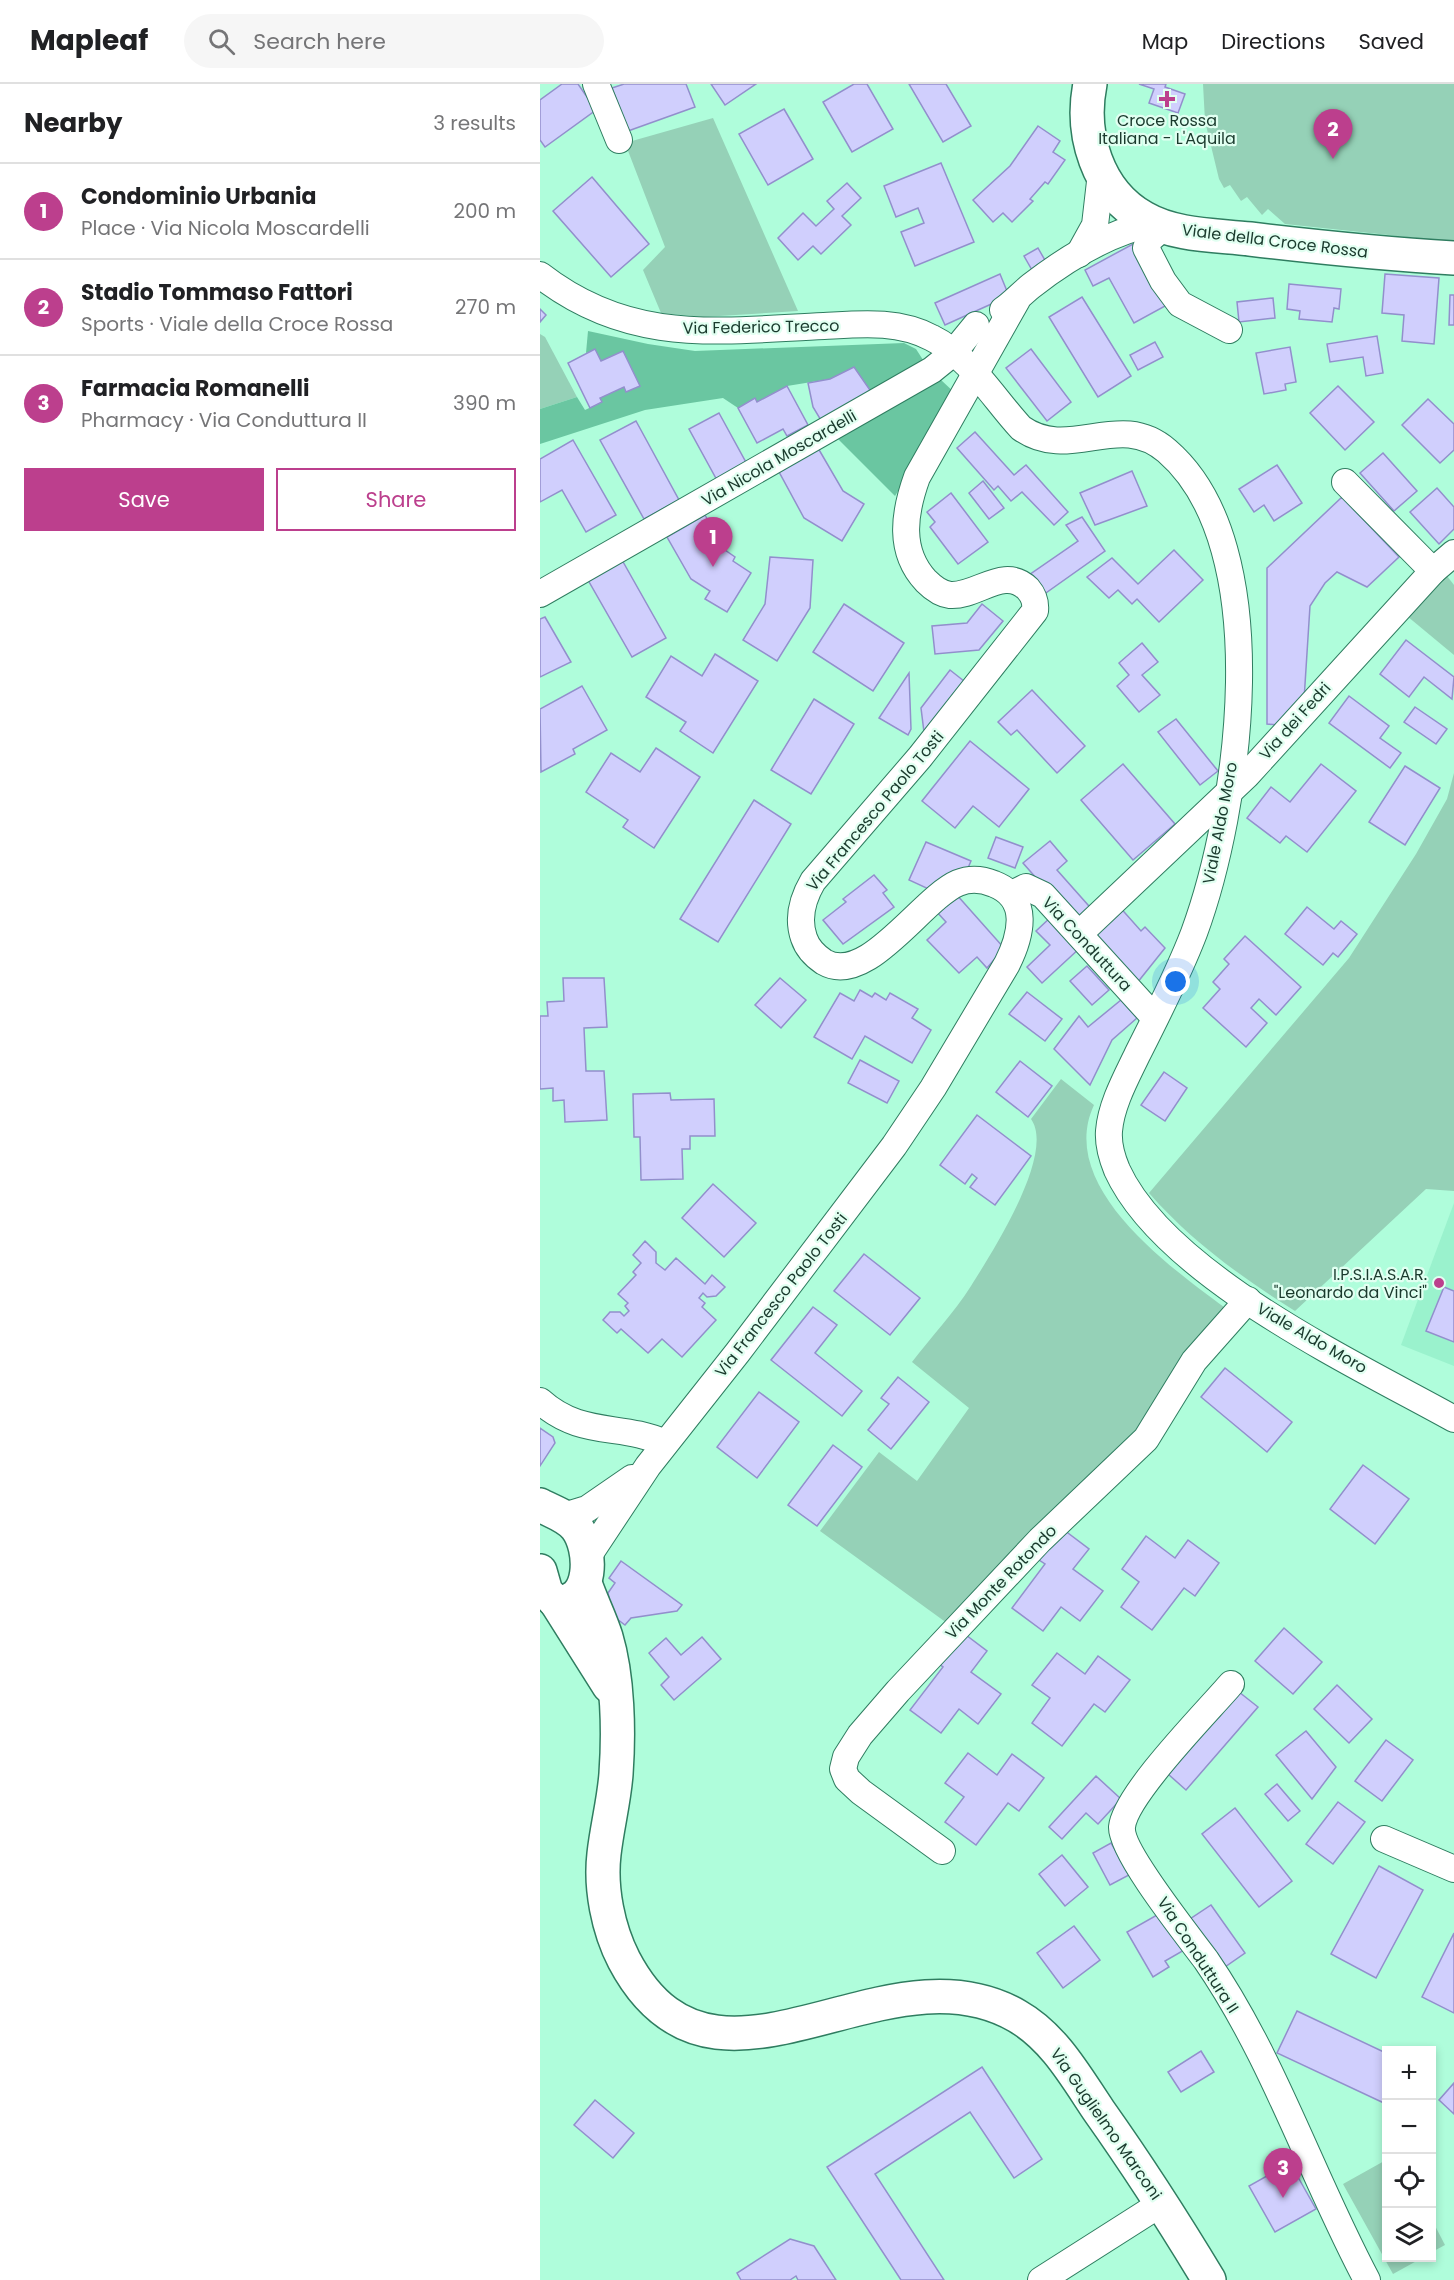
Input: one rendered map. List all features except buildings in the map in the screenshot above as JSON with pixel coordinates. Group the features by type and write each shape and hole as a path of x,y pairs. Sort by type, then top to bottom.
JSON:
{"main road":[{"name":"Viale della Croce Rossa","path":"1090,84 1088,127 1101,173 1124,203 1159,225 1187,232 1360,252 1454,258"},
{"name":"Via Guglielmo Marconi","path":"551,1518 583,1540 586,1571 606,1638 616,1702 616,1774 604,1854 606,1902 612,1930 623,1957 638,1982 660,2006 699,2030 727,2035 757,2033 918,1996 967,1998 1000,2008 1033,2026 1061,2055 1162,2203 1209,2280"},
{"path":"545,1589 574,1597 586,1571"},
{"path":"545,1589 568,1626 601,1670 616,1702"}],"street":[{"path":"596,84 619,140"},
{"name":"Via Francesco Paolo Tosti","path":"1079,254 1095,225 1101,173"},
{"path":"1159,225 1146,248 1163,281 1180,304 1229,330"},
{"name":"Via Francesco Paolo Tosti","path":"923,334 946,334 976,325 1017,300 1035,283 1079,254 1126,231 1159,225"},
{"name":"Via Federico Trecco","path":"540,275 594,310 620,319 658,327 723,330 880,324 923,334 953,353"},
{"name":"Via Francesco Paolo Tosti","path":"586,1571 645,1470 866,1183 933,1088 1007,964 1017,943 1020,916 1012,894 982,880 958,883 932,900 880,949 863,961 847,965 830,964 818,957 807,944 802,931 802,908 813,881 920,757 1035,610 1033,594 1020,583 1010,580 1000,580 965,593 943,593 924,579 909,555 906,522 917,477 1017,300"},
{"name":"Via Francesco Paolo Tosti","path":"953,353 976,325"},
{"name":"Viale Aldo Moro","path":"953,353 1021,428 1035,437 1059,442 1112,433 1142,436 1170,453 1201,490 1214,517 1225,549 1236,621 1238,707 1228,793 1214,866 1195,930 1114,1110 1109,1130 1111,1154 1124,1183 1168,1237 1196,1262 1248,1300 1454,1419"},
{"name":"Via Nicola Moscardelli","path":"540,594 807,443 932,370 953,353"},
{"path":"1345,482 1433,571"},
{"name":"Via dei Fedri","path":"1079,934 1228,793 1433,571 1454,553"},
{"name":"Via Conduttura","path":"1012,894 1022,887 1039,892 1155,1018"},
{"name":"Via Monte Rotondo","path":"942,1851 853,1786 843,1769 849,1751 892,1698 1040,1540 1146,1439 1188,1369 1248,1300"},
{"path":"540,1401 577,1423 607,1431 647,1435 665,1443"},
{"name":"Via Francesco Paolo Tosti","path":"551,1518 594,1505 645,1470"},
{"name":"Via Conduttura II","path":"1231,1684 1141,1790 1124,1820 1123,1836 1132,1855 1206,1961 1230,2001 1286,2105 1324,2193 1366,2280"},
{"path":"1384,1839 1454,1869"},
{"path":"1041,2280 1162,2203"}],"shaded area":[{"path":"1203,84 1454,84 1454,242 1285,224 1268,209 1262,215 1247,197 1241,201 1230,185 1224,188 1219,179 1205,121"},
{"path":"713,118 798,311 703,317 661,313 643,270 665,247 625,143"},
{"path":"588,331 695,351 904,343 916,349 925,363 872,393 854,367 830,379 787,386 757,402 755,399 738,408 723,398 645,410 540,444 540,409 577,397 585,410 602,402 600,398 624,387 626,392 640,386 623,351 601,361 595,350 586,353"},
{"path":"540,334 545,337 577,397 540,409"},
{"path":"940,379 957,395 895,496 838,439"},
{"path":"1447,576 1454,585 1454,655 1407,616"},
{"path":"1454,773 1454,1191 1426,1189 1295,1311 1255,1285 1199,1242 1149,1193 1349,958 1416,854 1447,799"},
{"path":"1061,1079 1094,1105 1086,1135 1091,1165 1104,1194 1124,1221 1149,1247 1224,1307 1179,1360 1149,1418 951,1626 820,1531 879,1452 917,1481 969,1408 912,1362 964,1296 1018,1204 1035,1155 1036,1135 1031,1119"},
{"name":"I.P.S.I.A.S.A.R. \"Leonardo da Vinci\"","path":"1454,1203 1454,1366 1401,1345"},
{"path":"1382,2162 1382,2254 1343,2184"},
{"path":"1436,2228 1445,2245 1436,2250"},
{"path":"1386,2262 1415,2262 1393,2274"}],"place":[{"name":"Croce Rossa Italiana - L'Aquila","path":"1167,99"},
{"name":"Stadio Tommaso Fattori","path":"1333,159"},
{"name":"Condominio Urbania","path":"713,567"},
{"name":"I.P.S.I.A.S.A.R. \"Leonardo da Vinci\"","path":"1439,1283"},
{"name":"Farmacia Romanelli","path":"1283,2198"}]}
